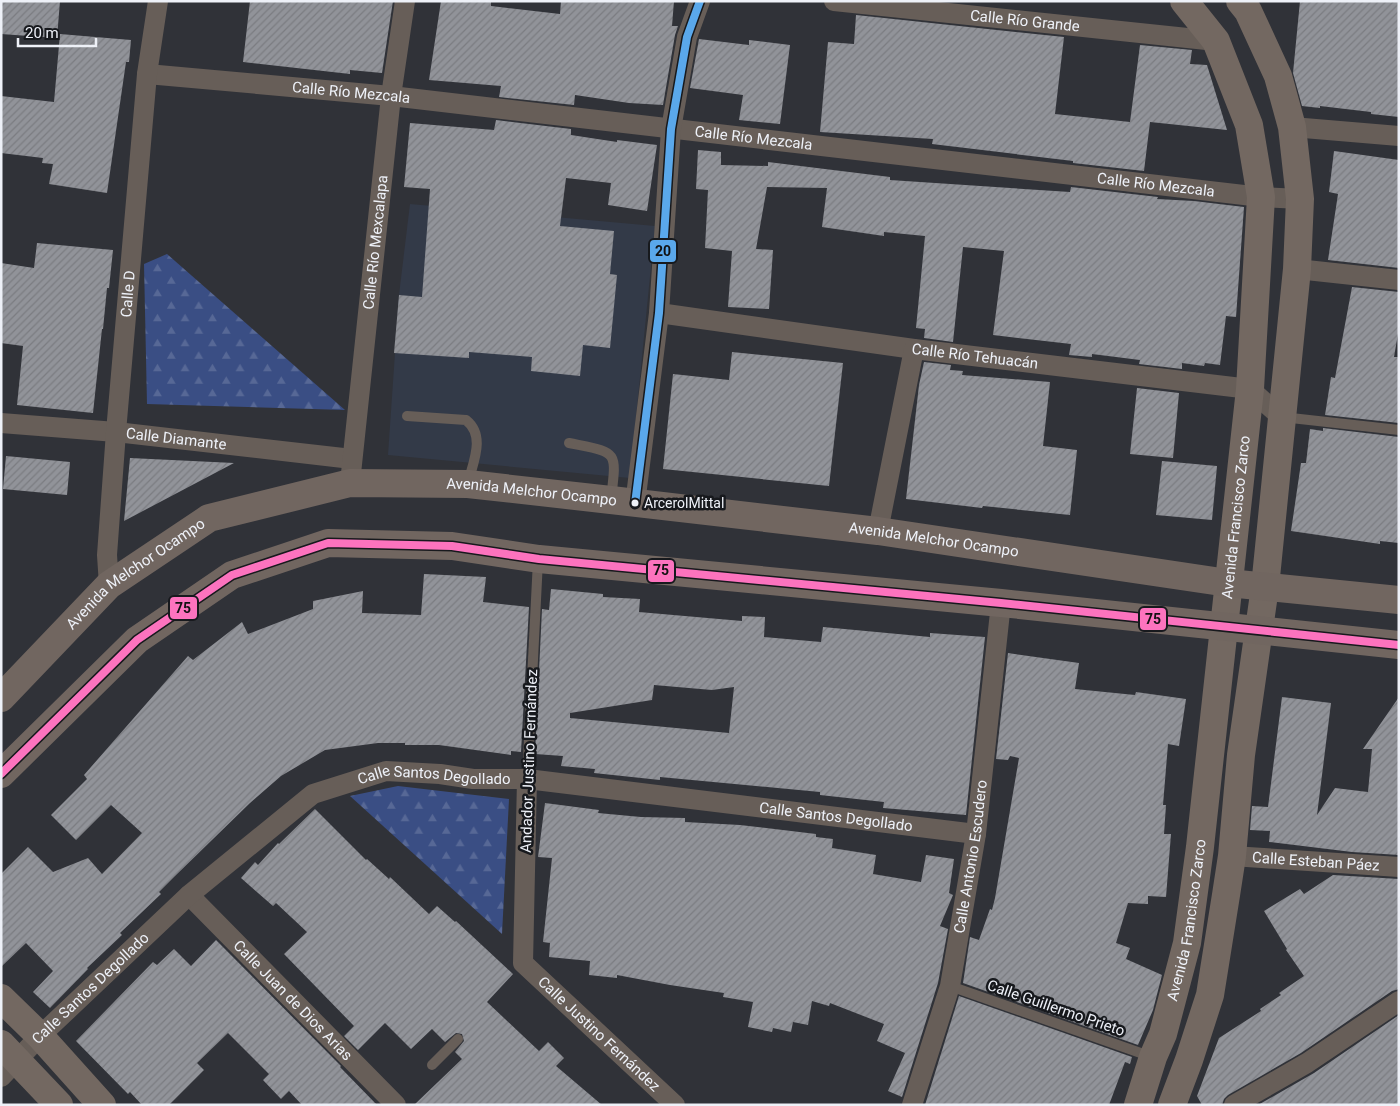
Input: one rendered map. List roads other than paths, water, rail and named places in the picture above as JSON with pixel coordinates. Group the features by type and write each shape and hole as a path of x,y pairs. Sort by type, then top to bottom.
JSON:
{"main road":[{"name":"Avenida Melchor Ocampo","path":"1,698 109,585 209,518 351,471 878,531 1228,583 1399,600"},
{"path":"1,774 137,640 232,575 328,543 452,546 538,558 1001,603 1399,645"}],"street":[{"name":"Calle D","path":"109,585 107,555 116,432 147,74 158,1"},
{"name":"Calle Río Mexcalapa","path":"351,471 391,96 405,1"},
{"path":"623,502 659,314 671,130 687,37 700,1"},
{"name":"Calle Río Grande","path":"834,1 1216,41"},
{"name":"Avenida Francisco Zarco","path":"1138,1105 1152,1057 1163,1034 1187,943 1200,846 1250,389 1261,197 1249,125 1216,41 1184,1"},
{"path":"1172,1105 1210,995 1232,856 1241,755 1265,587 1297,269 1300,199 1292,127 1278,76 1248,11 1240,1"},
{"name":"Calle Río Mezcala","path":"147,74 391,96 1261,197 1300,199"},
{"path":"1292,127 1399,136"},
{"path":"1297,269 1399,280"},
{"name":"Calle Río Tehuacán","path":"659,314 914,349 1250,389"},
{"path":"878,531 914,349"},
{"path":"1250,389 1281,417"},
{"name":"Calle Diamante","path":"1,423 116,432 351,471"},
{"name":"Calle Antonio Escudero","path":"912,1105 950,986 976,834 1001,603"},
{"name":"Calle Santos Degollado","path":"6,1060 40,1036 189,895 313,794 386,771 440,774 473,779 527,779 976,834"},
{"name":"Andador Justino Fernández","path":"523,963 527,779"},
{"name":"Calle Esteban Páez","path":"1232,856 1399,867"},
{"name":"Calle Juan de Dios Arias","path":"189,895 396,1105"},
{"name":"Calle Justino Fernández","path":"523,963 675,1105"},
{"path":"1,998 40,1036 102,1105"},
{"path":"1234,1105 1307,1063 1399,1001"},
{"path":"6,1060 59,1105"}],"lane":[{"path":"408,416 466,420 473,425 478,438 468,484"},
{"path":"1281,417 1399,430"},
{"path":"569,443 603,450 610,454 613,459 623,502"},
{"name":"Andador Justino Fernández","path":"527,779 538,558"},
{"name":"Calle Guillermo Prieto","path":"950,986 1152,1057"},
{"path":"432,1065 458,1040"}],"place":[{"name":"ArcerolMittal","path":"635,503"}]}
